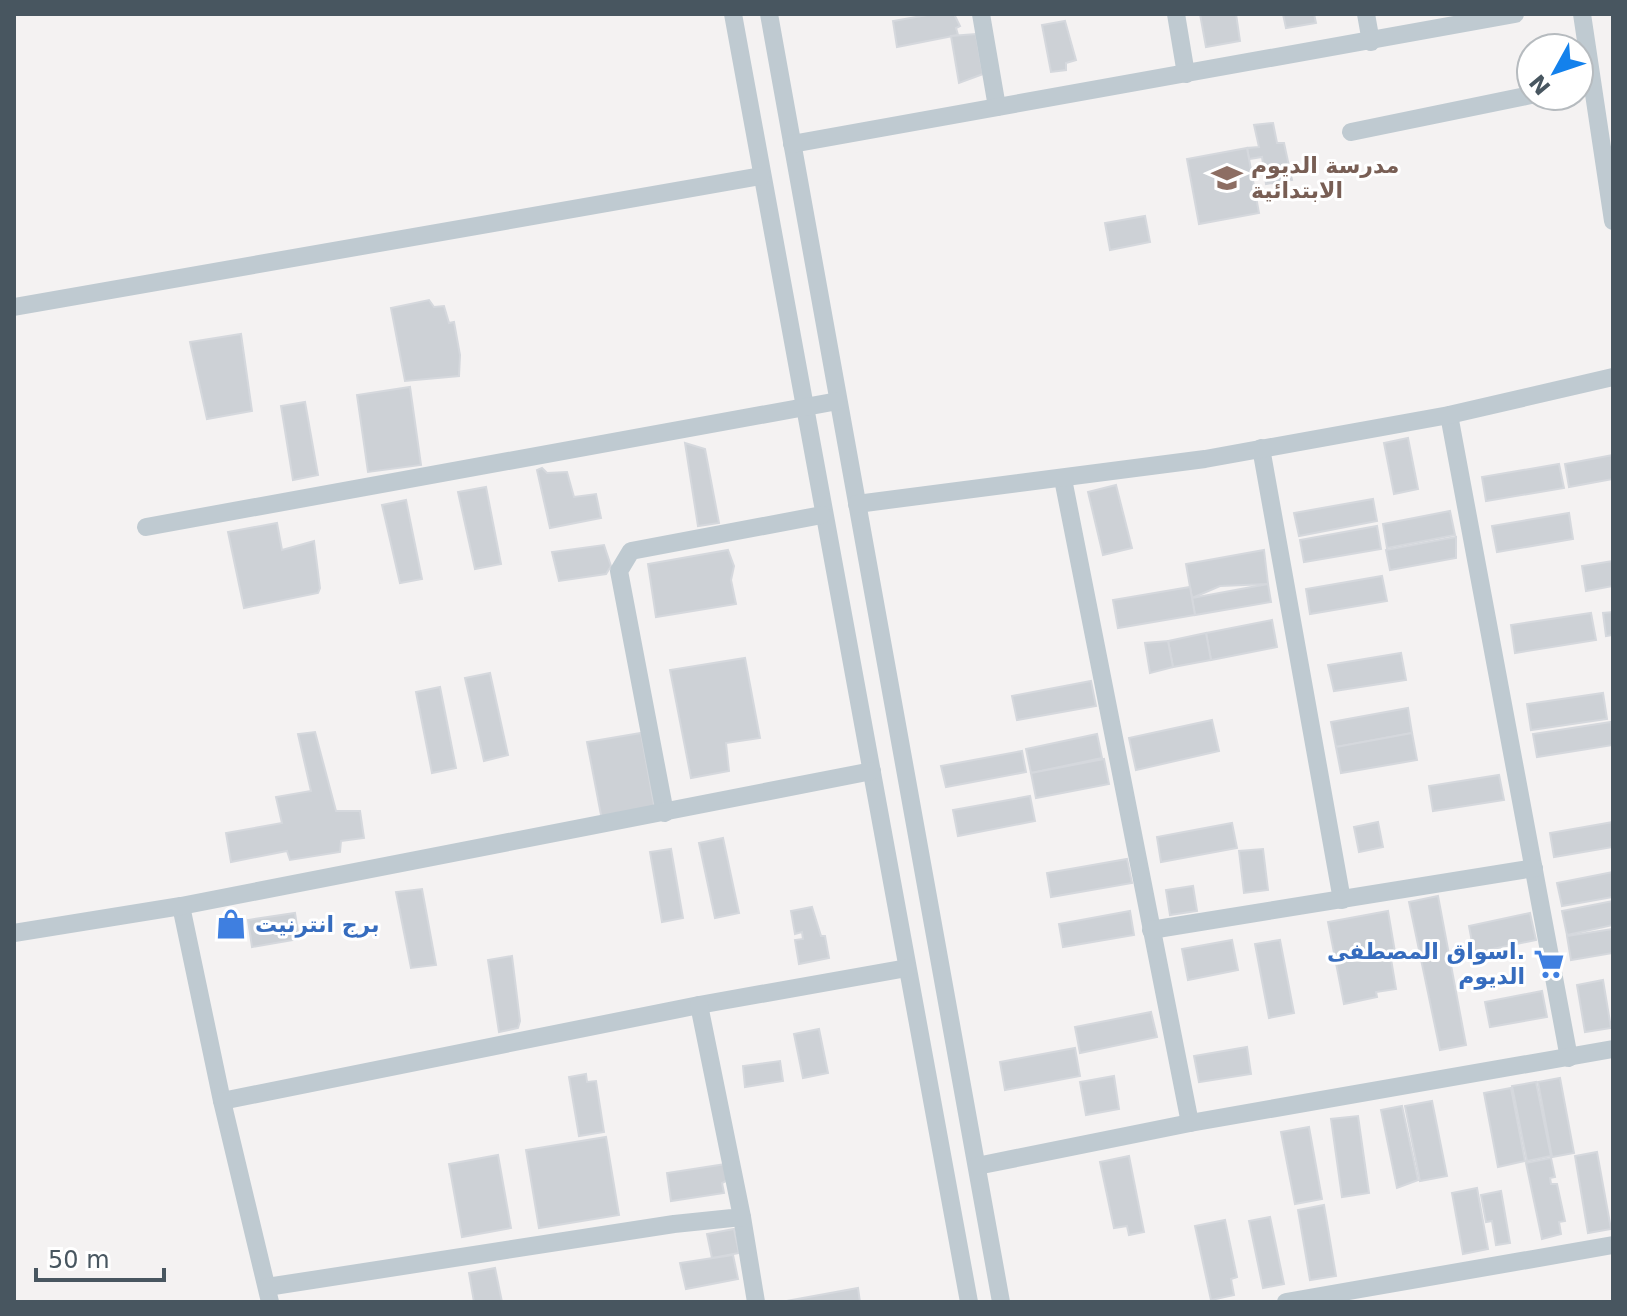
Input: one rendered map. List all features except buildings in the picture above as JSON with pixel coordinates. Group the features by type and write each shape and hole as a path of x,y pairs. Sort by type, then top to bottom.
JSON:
{"street":[{"path":"733,14 822,515 969,1302"},
{"path":"769,14 1001,1302"},
{"path":"981,14 997,107"},
{"path":"1176,14 1186,74"},
{"path":"1366,14 1371,42"},
{"path":"792,144 1515,14"},
{"path":"1351,132 1515,98"},
{"path":"1591,112 1613,221"},
{"path":"14,307 761,176"},
{"path":"857,504 1063,479 1261,448 1449,415 1613,377"},
{"path":"146,527 838,401"},
{"path":"1449,415 1569,1058"},
{"path":"1261,448 1342,900"},
{"path":"1063,479 1190,1123"},
{"path":"665,813 619,571 623,559 631,551 822,515"},
{"path":"14,933 181,906 872,771"},
{"path":"1151,930 1534,868"},
{"path":"181,906 222,1101 268,1295 674,1224 742,1217"},
{"path":"222,1101 439,1060 699,1005 907,968"},
{"path":"699,1005 756,1302"},
{"path":"977,1166 1190,1123 1613,1049"},
{"path":"1286,1302 1613,1245"}],"place":[{"name":"مدرسة الديوم الابتدائية","path":"1227,178"},
{"name":"برج انترنيت","path":"231,924"},
{"name":"اسواق المصطفى. الديوم","path":"1549,964"}]}
